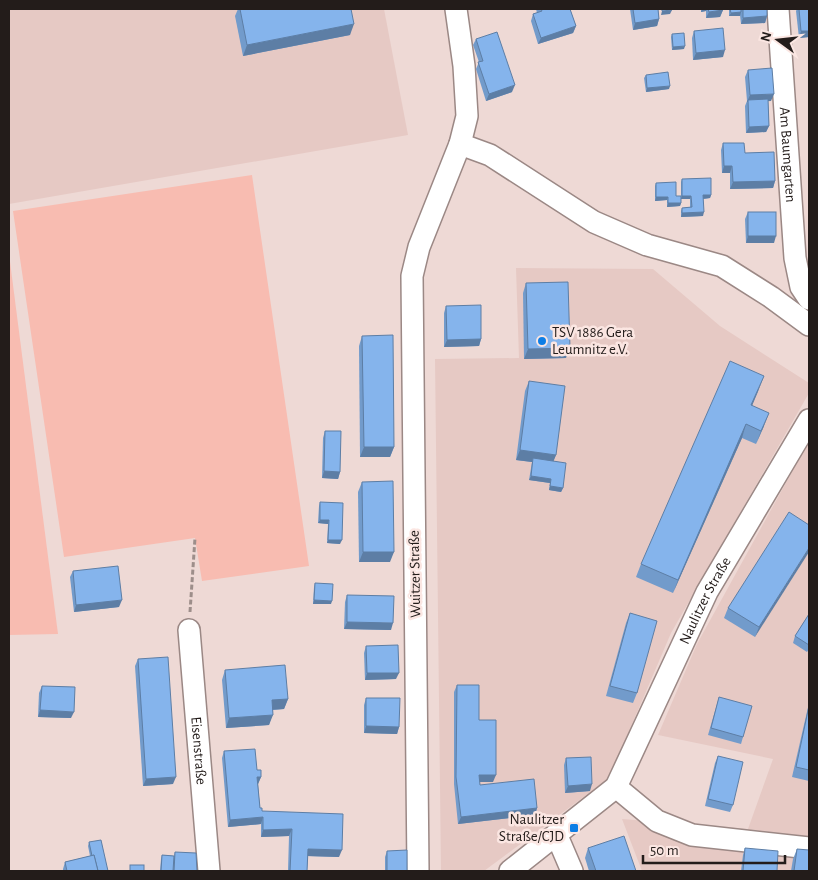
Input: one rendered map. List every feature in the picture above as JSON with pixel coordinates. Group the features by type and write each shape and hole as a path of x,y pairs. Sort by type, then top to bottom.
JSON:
{"street":[{"name":"Wuitzer Straße","path":"418,871 412,276 421,240 460,144 467,116 464,66 456,9"},
{"name":"Am Baumgarten","path":"778,9 795,258 801,287 809,299"},
{"path":"460,144 490,155 594,222 647,245 722,266 771,297 809,325"},
{"name":"Naulitzer Straße","path":"510,871 557,836 616,787 707,592 809,420"},
{"name":"Eisenstraße","path":"189,630 209,871"},
{"path":"616,787 657,821 692,836 809,848"},
{"path":"557,836 572,871"}],"path":[{"path":"189,630 195,538"}],"shaded area":[{"path":"9,9 384,9 408,135 9,204"},
{"path":"252,175 309,566 202,581 195,538 64,557 13,211"},
{"path":"9,254 58,634 9,635"},
{"path":"516,268 653,269 720,326 809,383 809,393 671,633 609,778 484,871 441,871 435,359 519,358"},
{"path":"809,441 809,871 642,871 622,819 748,829 773,759 658,735 697,644"}],"building":[{"path":"240,9 351,9 354,24 247,45"},
{"path":"541,9 570,9 576,26 541,38 533,14 542,11"},
{"path":"633,9 658,9 659,19 635,23"},
{"path":"708,9 723,9 723,10 709,12"},
{"path":"730,9 741,9 741,12 731,13"},
{"path":"743,9 767,9 767,16 743,18"},
{"path":"799,9 809,9 809,31 801,31"},
{"path":"723,28 725,50 696,53 694,31"},
{"path":"497,32 515,85 489,94 478,62 483,61 476,39"},
{"path":"684,33 685,46 673,47 672,34"},
{"path":"772,68 774,94 750,95 748,70"},
{"path":"668,72 670,86 647,88 646,75"},
{"path":"768,99 769,126 749,127 748,100"},
{"path":"723,143 744,143 745,153 774,152 775,181 733,182 732,166 724,166"},
{"path":"711,178 711,195 703,195 704,212 682,213 682,208 692,207 691,196 682,196 682,179"},
{"path":"676,182 676,196 681,196 681,203 668,203 668,197 656,197 656,183"},
{"path":"748,212 776,212 776,236 748,236"},
{"path":"568,282 570,348 528,349 526,283"},
{"path":"481,305 481,339 447,340 446,306"},
{"path":"393,335 394,447 364,447 362,336"},
{"path":"730,361 764,376 751,405 769,413 761,431 746,424 678,580 641,564"},
{"path":"529,381 565,386 556,455 520,450"},
{"path":"325,431 341,431 340,472 324,471"},
{"path":"533,458 566,463 563,488 550,486 551,479 531,476"},
{"path":"393,481 394,552 363,552 362,482"},
{"path":"320,502 343,503 342,540 328,540 329,520 320,520"},
{"path":"789,512 809,525 809,548 759,627 728,608"},
{"path":"118,566 122,600 76,605 73,571"},
{"path":"315,583 333,584 332,601 314,600"},
{"path":"347,595 394,596 393,623 347,622"},
{"path":"630,613 657,621 637,693 610,686"},
{"path":"809,614 809,645 795,636"},
{"path":"398,645 399,673 367,673 366,646"},
{"path":"168,657 176,777 146,779 138,659"},
{"path":"285,665 288,699 272,700 273,715 229,718 225,670"},
{"path":"457,685 479,685 479,720 496,720 496,775 479,775 480,785 534,779 537,808 461,817 456,777"},
{"path":"42,686 75,687 74,712 40,710"},
{"path":"719,697 752,706 743,737 711,728"},
{"path":"366,698 400,698 399,727 366,726"},
{"path":"809,706 809,770 796,767"},
{"path":"255,749 257,770 261,770 261,777 257,777 260,808 262,808 262,811 343,814 342,850 308,849 307,871 290,871 292,829 263,830 263,817 230,820 224,751"},
{"path":"718,756 743,762 733,805 708,799"},
{"path":"591,757 592,784 568,786 566,758"},
{"path":"624,836 636,871 596,871 588,848"},
{"path":"101,840 108,871 98,871 94,855 92,856 89,842"},
{"path":"745,848 778,851 777,871 743,871"},
{"path":"797,849 809,850 809,871 794,871"},
{"path":"407,850 407,871 387,871 387,851"},
{"path":"175,852 196,853 197,871 174,871"},
{"path":"94,855 98,871 67,871 65,862"},
{"path":"162,855 174,856 173,871 161,871"},
{"path":"130,865 144,865 144,871 130,871"}],"place":[{"name":"TSV 1886 Gera Leumnitz e.V.","path":"542,341"},
{"name":"Naulitzer Straße/CJD","path":"574,828"}]}
